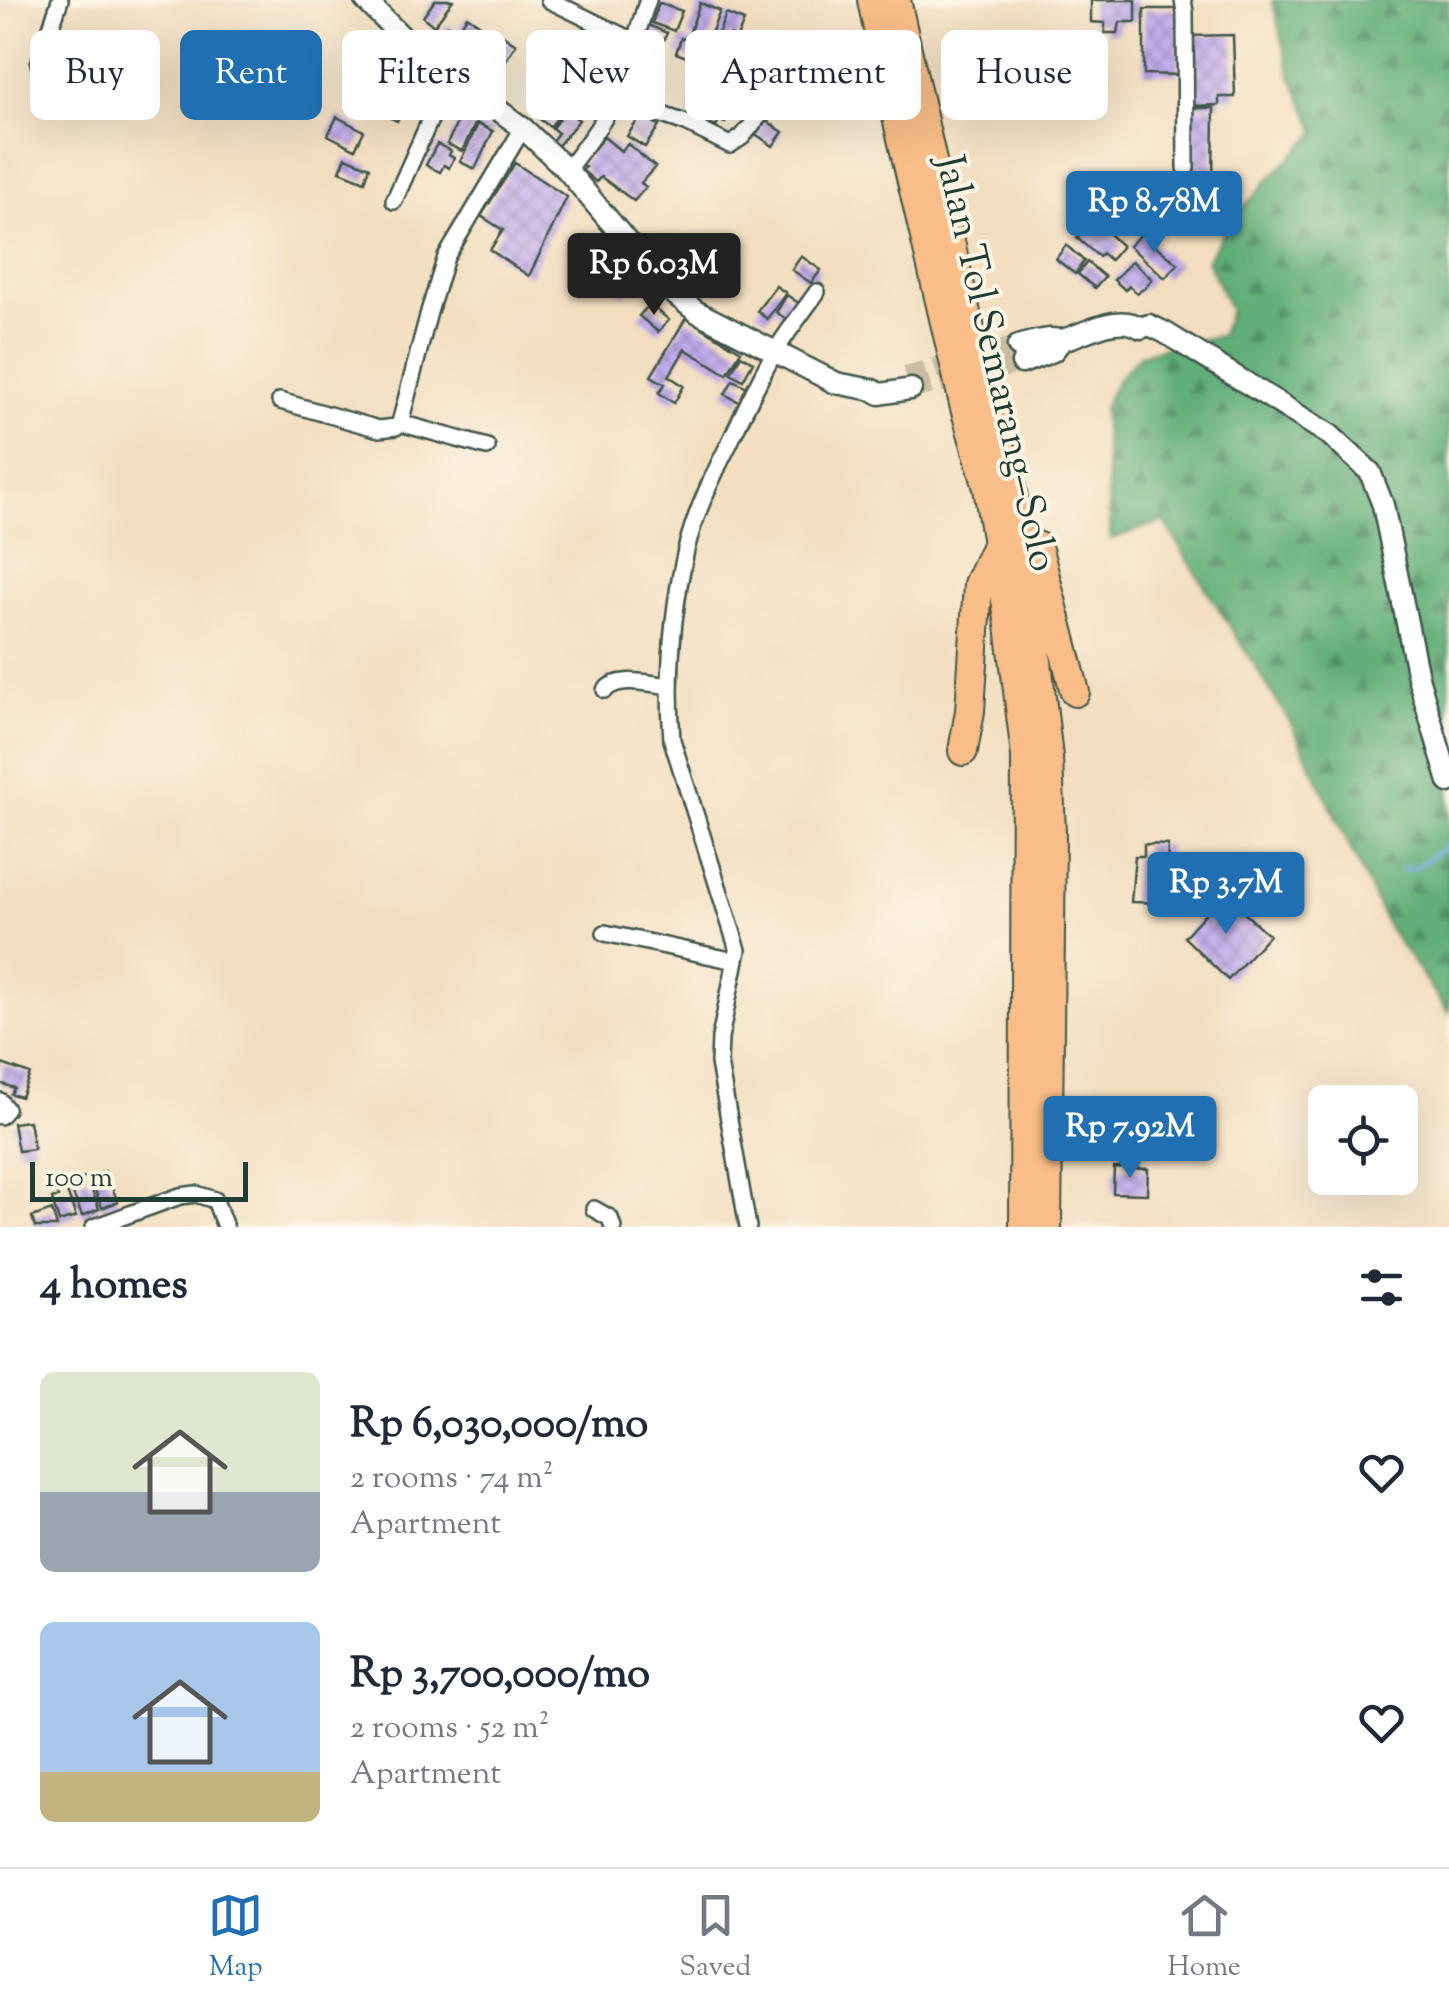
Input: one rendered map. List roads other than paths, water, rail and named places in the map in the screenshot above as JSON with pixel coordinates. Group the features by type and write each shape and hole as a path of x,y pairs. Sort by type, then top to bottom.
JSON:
{"highway":[{"name":"Jalan Tol Semarang–Solo","path":"872,0 965,408 988,488 1010,624 1026,756 1024,1227"},
{"name":"Jalan Tol Semarang–Solo","path":"896,0 966,313 1012,487 1048,756 1052,833 1046,1227"},
{"path":"996,426 1020,480 1075,692"},
{"path":"963,751 970,711 978,584 997,543"}],"street":[{"path":"50,30 60,0"},
{"path":"365,0 392,30"},
{"path":"549,0 610,30"},
{"path":"639,30 648,0"},
{"path":"1183,0 1186,168"},
{"path":"506,116 567,170 682,302 836,383 873,390 878,384 908,383"},
{"path":"665,117 730,145 755,120"},
{"path":"394,202 430,120"},
{"path":"567,170 603,120"},
{"path":"400,424 446,256 523,128"},
{"path":"748,1227 719,1063 720,1038 738,950 672,740 670,657 679,586 692,531 717,468 774,352 817,292"},
{"path":"1020,354 1048,339 1062,340 1124,322 1132,321 1142,328 1148,325 1330,434 1370,472 1383,505 1418,677 1449,782"},
{"path":"280,401 379,428 400,424 488,447"},
{"path":"605,690 620,682 670,686"},
{"path":"605,933 735,961"},
{"path":"0,1101 6,1109 0,1116"},
{"path":"94,1227 132,1221 180,1196 202,1194 215,1200 225,1227"},
{"path":"594,1209 610,1218 613,1227"}],"waterway":[{"path":"1400,870 1414,868 1449,845"}],"tunnel":[{"path":"906,376 1018,346"},
{"path":"911,389 1022,363"}]}
